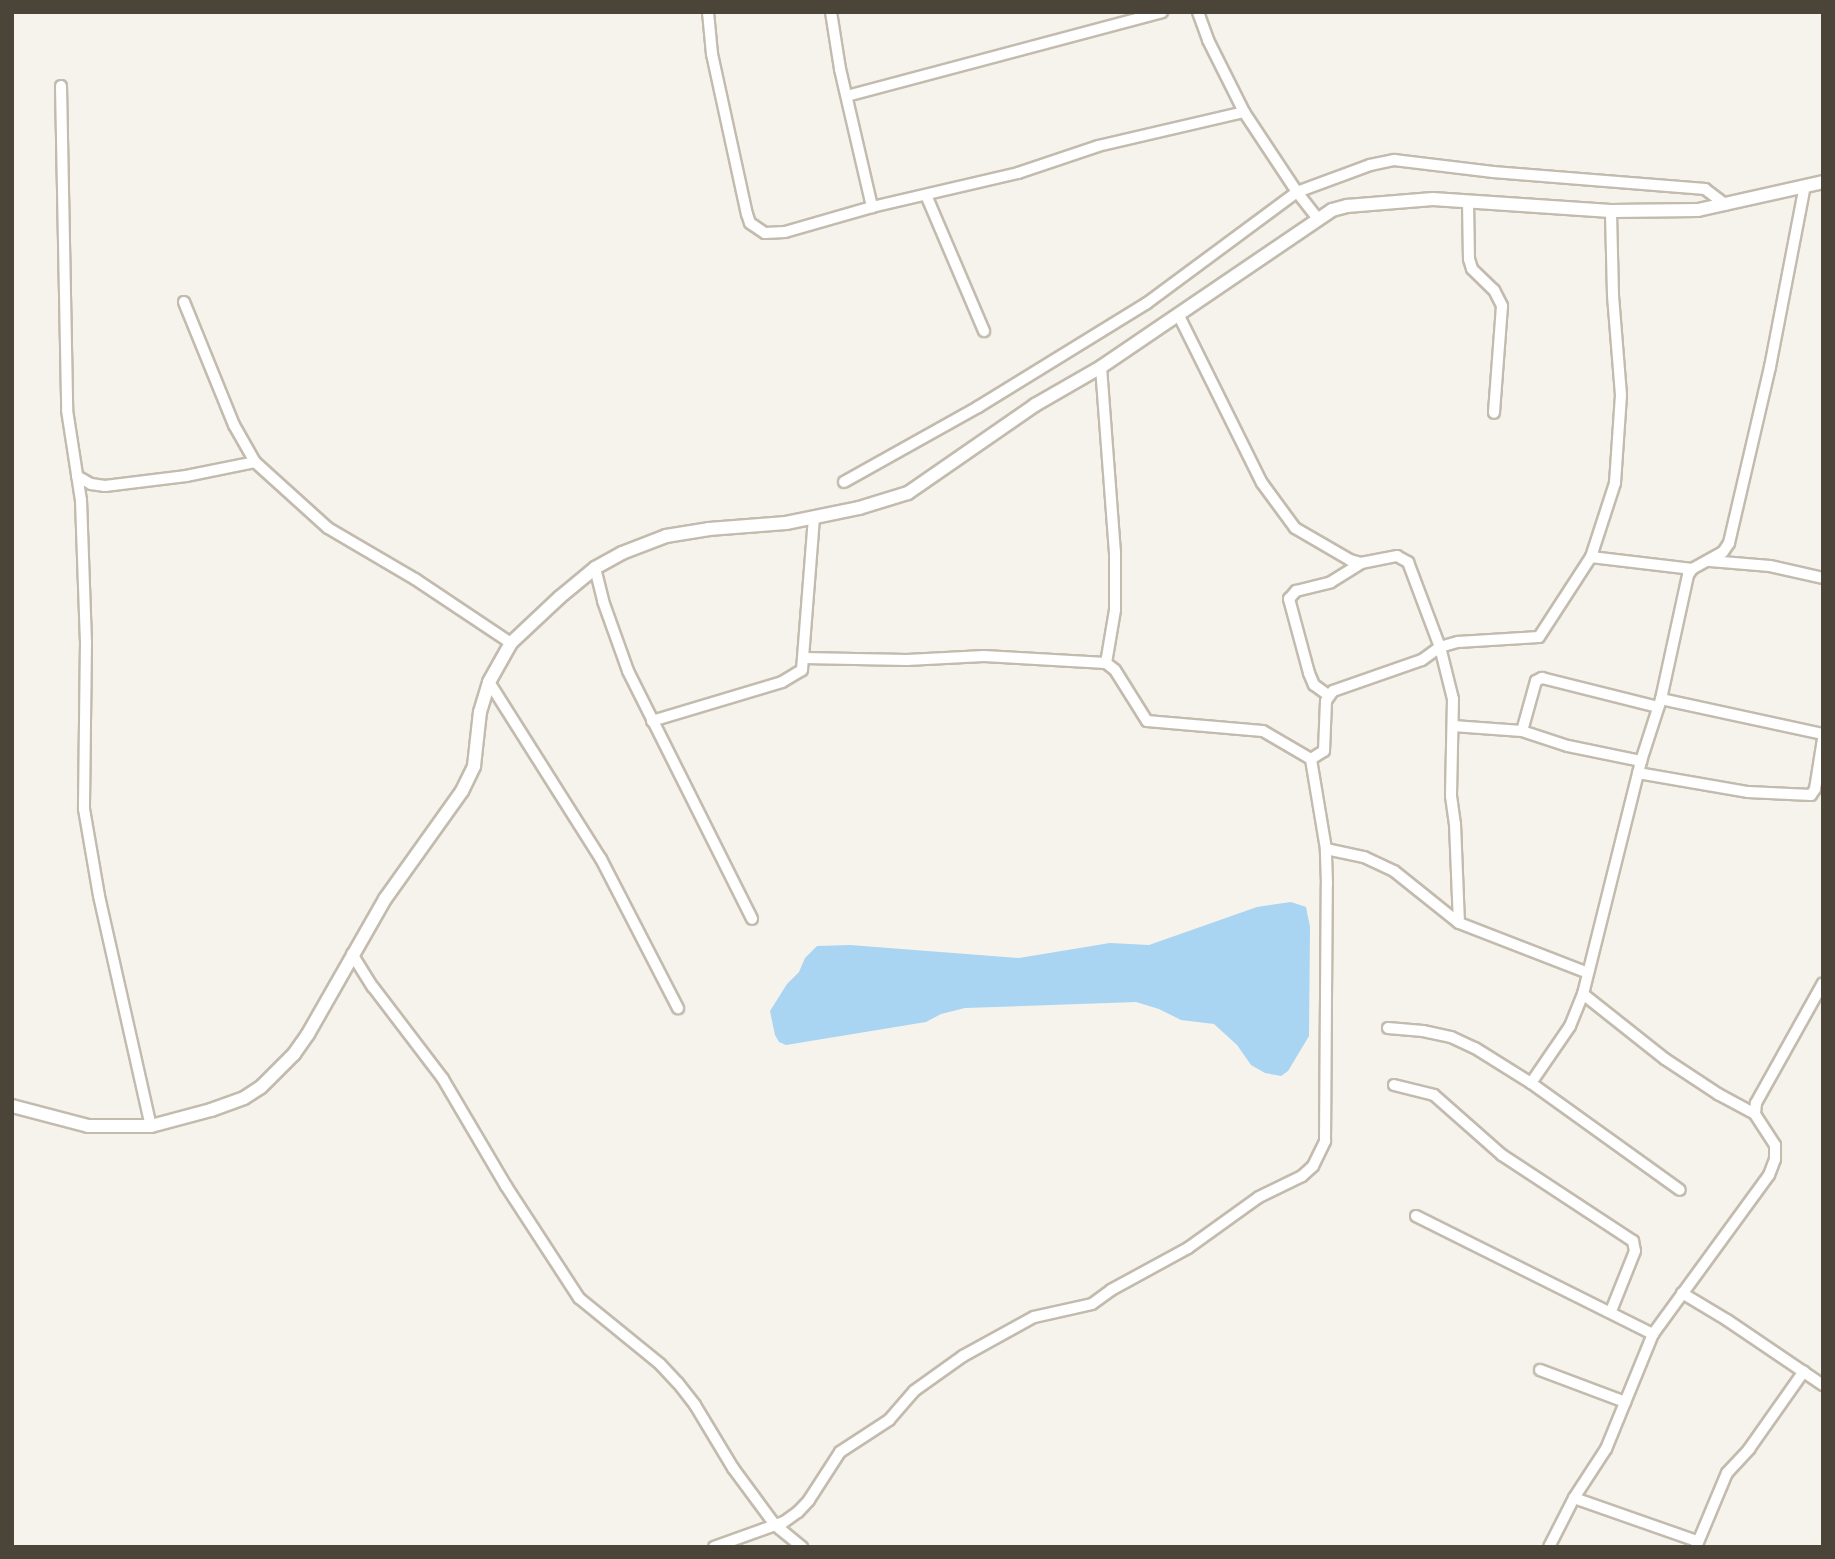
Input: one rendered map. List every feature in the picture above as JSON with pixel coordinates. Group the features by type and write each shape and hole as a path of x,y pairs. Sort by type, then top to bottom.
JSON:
{"street":[{"path":"708,12 712,54 750,223 765,233 785,232 872,206 1018,173 1150,132 1244,112"},
{"path":"831,12 835,45 872,206"},
{"path":"847,96 1162,12"},
{"path":"1198,12 1208,40 1244,112 1317,218"},
{"path":"61,86 67,410 77,476 86,641 84,809 102,910 151,1126"},
{"path":"844,482 978,407 1147,303 1297,192 1370,165 1394,160 1493,172 1705,189 1726,205"},
{"path":"12,1106 88,1126 151,1126 211,1110 244,1098 261,1087 294,1054 308,1034 385,899 462,791 474,766 481,712 489,682 511,643 595,568 622,553 666,536 709,529 751,528 814,517 908,493 1035,405 1101,368 1179,316 1317,218 1347,205 1403,200 1611,211 1698,210 1823,181"},
{"path":"1591,557 1692,569 1710,561 1730,543 1770,367 1805,186"},
{"path":"926,195 984,331"},
{"path":"1468,202 1469,259 1472,269 1494,290 1502,306 1494,413"},
{"path":"1328,695 1350,683 1422,660 1440,647 1458,642 1539,637 1591,557 1615,483 1621,395 1613,295 1611,211"},
{"path":"184,302 234,425 255,462 328,528 415,579 511,643"},
{"path":"1179,316 1231,424 1279,510 1295,528 1361,563"},
{"path":"1101,368 1115,552 1115,610 1106,663"},
{"path":"77,476 91,484 105,486 186,476 255,462"},
{"path":"652,721 697,710 795,677 802,670 814,517"},
{"path":"1328,695 1314,685 1309,673 1292,620 1289,599 1296,591 1331,582 1361,563 1403,557 1440,647 1453,698 1451,796 1455,824 1459,923"},
{"path":"1710,561 1770,566 1823,578"},
{"path":"595,568 614,634 652,721 752,919"},
{"path":"1531,1083 1570,1026 1583,994 1641,761 1659,703 1688,575 1692,569"},
{"path":"804,658 907,660 984,656 1106,663 1115,670 1147,721 1263,731 1311,759"},
{"path":"1522,731 1536,681 1542,678 1823,737 1815,789 1811,795 1748,792 1638,773"},
{"path":"489,682 601,859 678,1008"},
{"path":"1311,759 1324,751 1328,695"},
{"path":"1453,726 1522,731 1568,746 1641,761"},
{"path":"714,1547 775,1525 798,1512 809,1500 840,1452 889,1420 914,1391 962,1356 1034,1317 1092,1304 1111,1290 1188,1248 1259,1197 1302,1176 1313,1166 1325,1141 1326,849 1311,759"},
{"path":"1326,849 1364,857 1394,872 1459,923 1588,973"},
{"path":"352,954 373,987 443,1079 506,1186 579,1298 660,1364 678,1383 695,1405 733,1468 775,1525 802,1547"},
{"path":"1755,1114 1756,1103 1823,983"},
{"path":"1549,1547 1574,1498 1606,1449 1653,1334 1769,1175 1775,1159 1774,1145 1755,1114 1718,1094 1665,1059 1583,994"},
{"path":"1388,1028 1451,1037 1475,1048 1531,1083 1681,1190"},
{"path":"1394,1085 1434,1096 1502,1155 1633,1241 1635,1251 1611,1311"},
{"path":"1416,1216 1653,1334"},
{"path":"1682,1293 1823,1385"},
{"path":"1540,1370 1625,1402"},
{"path":"1574,1498 1697,1544 1727,1473 1804,1371"}],"water":[{"path":"1291,902 1306,907 1310,927 1309,1036 1288,1071 1281,1076 1265,1073 1251,1065 1237,1045 1214,1024 1181,1020 1136,1002 965,1008 941,1014 926,1022 786,1045 779,1042 775,1035 770,1011 787,984 799,972 805,958 817,946 850,945 1019,958 1110,943 1149,945 1257,907"}]}
